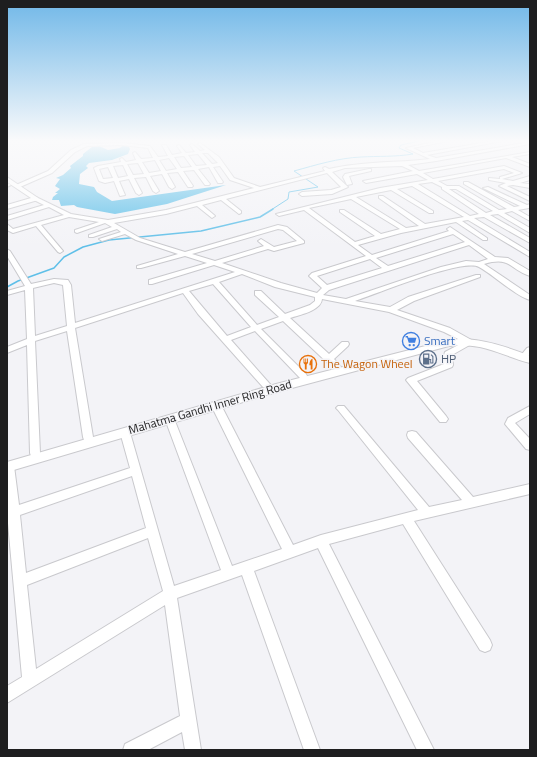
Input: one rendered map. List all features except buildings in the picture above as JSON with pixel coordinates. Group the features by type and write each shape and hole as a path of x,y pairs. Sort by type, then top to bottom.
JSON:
{"main road":[{"path":"10,184 36,199"},
{"path":"7,207 36,199"},
{"name":"Mahatma Gandhi Inner Ring Road","path":"8,465 35,453 266,385 447,339 467,340 529,355"},
{"name":"Mahatma Gandhi Inner Ring Road","path":"8,465 276,388 435,346 467,340"}],"street":[{"path":"10,184 36,176"},
{"path":"100,176 102,180 135,176"},
{"path":"148,176 156,191"},
{"path":"166,176 172,187"},
{"path":"184,176 190,186"},
{"path":"202,176 207,184"},
{"path":"217,176 220,182"},
{"path":"230,176 232,179 261,189"},
{"path":"77,231 106,222 166,212 310,176"},
{"path":"338,176 352,184 380,190"},
{"path":"347,176 352,184 355,196 405,230"},
{"path":"324,187 352,184 390,176"},
{"path":"399,176 471,218 530,255"},
{"path":"425,176 445,187 455,187 530,231"},
{"path":"279,214 380,190 452,176"},
{"path":"502,178 508,176"},
{"path":"132,177 139,193"},
{"path":"116,179 122,195"},
{"path":"491,179 530,186"},
{"path":"528,179 502,186 530,199"},
{"path":"529,207 467,181 475,188 530,219"},
{"path":"302,194 332,192 352,184"},
{"path":"445,187 444,190 530,242"},
{"path":"392,188 430,212"},
{"path":"461,191 475,188"},
{"path":"381,196 424,227"},
{"path":"222,198 239,212"},
{"path":"36,199 69,215 106,222 118,227 138,239 213,264 318,296 391,310 467,340"},
{"path":"198,204 212,216"},
{"path":"7,218 48,206"},
{"path":"354,244 405,230 529,207"},
{"path":"305,208 387,269"},
{"path":"342,211 381,237"},
{"path":"8,228 13,231 69,215"},
{"path":"74,225 87,219"},
{"path":"458,221 485,239"},
{"path":"37,224 60,251"},
{"path":"442,224 492,259"},
{"path":"91,236 118,227"},
{"path":"139,267 278,227 284,228 302,242 275,248 269,247 152,282"},
{"path":"326,288 313,276 314,274 454,232"},
{"path":"102,239 128,233"},
{"path":"261,240 269,247"},
{"path":"516,246 530,242"},
{"path":"226,339 317,304 318,296 326,288 470,243"},
{"path":"7,251 26,282 32,340 35,453"},
{"path":"347,301 443,268 466,263 479,264 492,259 504,258 530,274"},
{"path":"479,264 530,298"},
{"path":"7,350 32,340 242,272"},
{"path":"391,310 411,299 478,276"},
{"path":"7,293 26,282 54,281 65,282 67,284 71,328 88,437"},
{"path":"215,281 256,328 303,376"},
{"path":"185,291 266,385"},
{"path":"258,293 337,367"},
{"path":"443,419 411,380 449,365 447,358 448,354 467,340"},
{"path":"329,359 345,344"},
{"path":"216,406 290,552"},
{"path":"341,408 427,513"},
{"path":"530,409 511,421 510,424 530,446"},
{"path":"170,419 229,574"},
{"path":"125,432 170,594 193,750"},
{"path":"412,435 471,503"},
{"path":"8,465 30,681"},
{"path":"13,512 136,471"},
{"path":"7,695 170,594 321,541 406,518 530,490"},
{"path":"406,518 485,645"},
{"path":"20,582 152,531"},
{"path":"321,541 426,750"},
{"path":"246,567 312,750"},
{"path":"131,750 189,720"}],"water":[{"path":"60,176 80,176 79,184 94,187 97,192 112,201 226,185 167,204 115,214 77,207 74,205 61,206 59,200 52,200 58,193 55,193 60,189 55,186 60,179 56,178"}],"waterway":[{"path":"271,210 288,199 289,192 318,187 302,176"},
{"path":"7,287 18,281 54,268 64,257 83,247 109,240 201,231 260,217 273,209"}],"place":[{"name":"Smart","path":"411,341"},
{"name":"HP","path":"428,359"},
{"name":"The Wagon Wheel","path":"308,364"}]}
